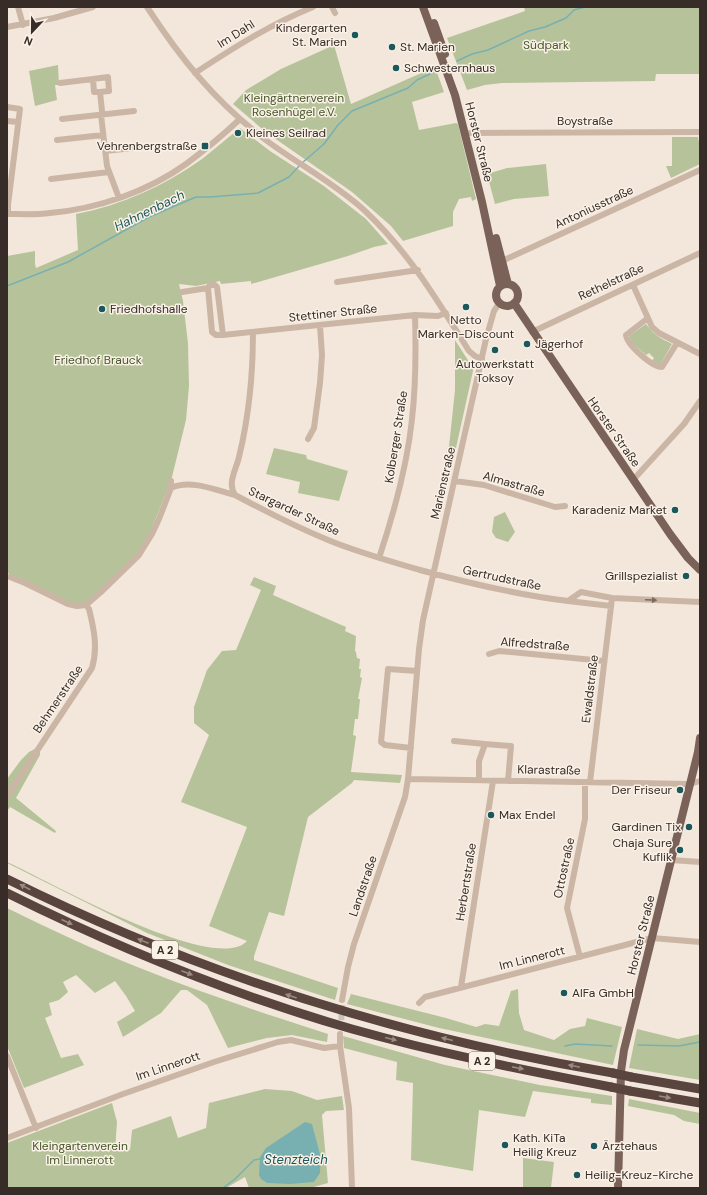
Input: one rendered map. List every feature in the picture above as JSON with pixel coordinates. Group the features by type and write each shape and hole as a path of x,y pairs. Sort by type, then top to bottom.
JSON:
{"highway":[{"name":"A 2","path":"7,879 140,940 227,974 307,1001 381,1022 480,1047 700,1089"},
{"name":"A 2","path":"7,893 44,912 134,952 222,987 301,1014 469,1058 630,1091 700,1103"}],"main road":[{"name":"Horster Straße","path":"423,7 455,96 499,262"},
{"name":"Horster Straße","path":"428,7 458,89 470,133 504,285"},
{"path":"504,285 514,286 518,293 514,303 506,306 500,302 496,294 504,285"},
{"name":"Horster Straße","path":"514,303 532,332 670,534 688,558 700,570"},
{"name":"Horster Straße","path":"618,1188 621,1071 624,1050 698,752 700,738"}],"street":[{"path":"18,7 23,24"},
{"path":"7,27 54,18 94,7"},
{"path":"147,7 169,40 215,96 265,139 346,194 392,238 418,270 469,351 482,359"},
{"name":"Im Dahl","path":"195,73 269,27 313,7"},
{"path":"60,82 93,79 108,78 109,91 94,92 93,79"},
{"path":"100,92 107,166 119,198"},
{"path":"7,107 20,109 7,214 64,212 119,198 155,182 179,169 206,149 240,119"},
{"path":"62,119 134,111"},
{"path":"7,121 18,122"},
{"name":"Boystraße","path":"470,133 700,132"},
{"path":"57,140 103,135"},
{"path":"105,151 142,147"},
{"name":"Antoniusstraße","path":"499,262 700,170"},
{"path":"51,179 109,172"},
{"name":"Rethelstraße","path":"532,332 700,253"},
{"path":"337,282 418,270"},
{"path":"182,292 208,288 210,285 217,287 223,335 216,335 212,332 208,288"},
{"path":"633,285 652,327 659,333 700,354"},
{"name":"Marienstraße","path":"408,779 423,620 456,481 482,359 494,311 500,302"},
{"name":"Stettiner Straße","path":"223,335 415,315 438,316 446,313"},
{"name":"Kolberger Straße","path":"379,558 395,507 409,444 415,387 415,315"},
{"path":"648,318 626,335 626,339 631,346 656,366 662,367 677,343"},
{"path":"308,439 314,428 320,383 322,355 320,326"},
{"name":"Stargarder Straße","path":"253,332 253,359 247,420 239,458 231,483 231,489 235,495 328,540 379,558 433,574"},
{"path":"633,480 684,424 700,401"},
{"name":"Almastraße","path":"456,481 484,486 555,507 565,506"},
{"path":"10,577 68,604 77,606 86,605 139,555 152,534 171,484 189,484 235,495"},
{"name":"Gertrudstraße","path":"433,574 525,595 611,606"},
{"path":"568,601 581,592 612,598 700,602"},
{"name":"Ewaldstraße","path":"588,782 612,598"},
{"name":"Behmerstraße","path":"7,796 92,668 95,659 96,647 90,609 86,605"},
{"name":"Alfredstraße","path":"489,654 499,651 604,661"},
{"path":"411,748 385,745 381,742 388,669 418,672"},
{"path":"454,741 511,746 508,781"},
{"path":"479,780 479,761 485,744"},
{"name":"Klarastraße","path":"408,779 690,784 700,781"},
{"name":"Landstraße","path":"342,1000 352,951 402,807 408,779"},
{"name":"Herbertstraße","path":"462,987 493,780"},
{"name":"Ottostraße","path":"580,957 567,908 585,819 588,782"},
{"path":"671,860 700,862"},
{"name":"Im Linnerott","path":"419,1003 425,996 652,938 700,942"},
{"path":"340,1034 340,1046 349,1108 354,1188"},
{"name":"Im Linnerott","path":"7,1138 130,1091 278,1042 291,1040 324,1048 340,1046"},
{"path":"7,1056 36,1128"}],"green space":[{"name":"Südpark","path":"524,7 700,7 700,74 656,74 655,81 502,83 485,85 467,90 447,38 525,11"},
{"name":"Kleingärtnerverein Rosenhügel e.V.","path":"334,45 351,104 435,67 444,92 412,102 419,130 456,123 458,124 476,199 472,201 471,197 459,199 453,212 453,226 403,241 391,226 352,192 267,133 233,104 246,90 281,69"},
{"path":"58,65 59,85 55,85 57,100 35,106 29,71"},
{"name":"Friedhof Brauck","path":"240,128 270,151 324,186 366,219 388,244 251,284 251,281 221,284 220,281 196,286 179,284 183,301 188,343 189,386 186,420 171,481 145,545 92,601 77,606 10,577 7,570 7,256 35,251 36,268 78,250 76,214 126,200 158,186 188,169"},
{"path":"672,137 698,137 700,147 700,164 671,178 666,166 672,166"},
{"path":"546,164 549,196 514,199 495,204 487,174 507,168"},
{"path":"646,324 658,336 672,344 660,365 652,361 654,358 649,353 646,355 632,343 629,336"},
{"path":"455,340 473,368 473,371 454,457 448,456 455,390"},
{"path":"274,448 306,455 307,459 348,471 339,501 298,493 300,482 266,474"},
{"path":"505,512 515,532 508,542 496,538 492,532 494,517"},
{"path":"254,577 276,586 273,595 346,627 345,631 356,636 355,651 357,658 360,659 359,669 361,669 360,677 362,678 358,699 360,699 358,719 355,719 353,735 356,736 351,772 402,775 400,783 354,780 308,817 284,916 269,912 254,956 254,960 338,988 335,1000 228,965 147,933 7,863 91,904 167,936 201,946 229,948 247,941 209,926 247,827 181,802 209,735 194,723 194,707 207,670 222,651 236,650 261,590 250,585"},
{"path":"40,746 40,755 16,798 56,831 55,833 10,807 7,811 7,779 29,752"},
{"path":"7,908 58,933 127,963 213,996 328,1034 327,1042 292,1035 267,1038 228,1048 207,1005 187,990 181,990 161,1013 123,1037 117,1022 135,1011 115,981 95,993 76,975 63,982 68,992 59,1000 49,1003 52,1015 45,1018 61,1058 78,1054 84,1065 24,1088 7,1046"},
{"path":"518,989 519,1013 524,1030 554,1040 570,1029 585,1026 587,1018 622,1027 613,1065 439,1028 347,1004 351,994 476,1027 485,1024 499,1026 511,991"},
{"path":"637,1029 678,1039 700,1034 700,1080 629,1068"},
{"path":"343,1036 445,1065 540,1085 612,1096 612,1105 591,1103 591,1099 533,1091 525,1117 479,1110 473,1171 411,1160 413,1083 396,1080 397,1062 344,1048"},
{"name":"Kleingartenverein Im Linnerott","path":"265,1089 292,1091 317,1100 342,1096 344,1110 326,1111 322,1115 328,1183 310,1188 249,1188 245,1177 226,1188 7,1188 7,1143 112,1103 117,1122 115,1151 130,1150 132,1130 171,1116 178,1138 206,1128 209,1103"},
{"path":"629,1099 700,1113 700,1124 684,1121 674,1115 628,1106"},
{"path":"523,1158 554,1162 551,1188 523,1188"}],"water":[{"name":"Stenzteich","path":"305,1122 312,1124 321,1158 320,1173 314,1182 290,1184 267,1183 261,1179 259,1175 260,1157 266,1148"}],"waterway":[{"name":"Hahnenbach","path":"457,61 472,54 488,50 529,31 545,27 566,18 574,10 585,7"},
{"name":"Hahnenbach","path":"302,163 324,144 338,125 352,111 408,88 417,80 436,71"},
{"name":"Hahnenbach","path":"7,286 68,262 149,217 196,197 258,193 289,177 300,165"},
{"path":"638,1045 679,1046 700,1042"},
{"path":"565,1046 575,1044 612,1046"},
{"path":"223,1188 235,1179 254,1160 260,1159"}],"tunnel":[{"path":"341,1029 342,1000"}],"place":[{"name":"Kindergarten St. Marien","path":"355,35"},
{"name":"St. Marien","path":"392,47"},
{"name":"Schwesternhaus","path":"396,68"},
{"name":"Kleines Seilrad","path":"238,133"},
{"name":"Vehrenbergstraße","path":"205,146"},
{"name":"Netto Marken-Discount","path":"466,307"},
{"name":"Friedhofshalle","path":"102,309"},
{"name":"Jägerhof","path":"527,344"},
{"name":"Autowerkstatt Toksoy","path":"495,350"},
{"name":"Karadeniz Market","path":"675,510"},
{"name":"Grillspezialist","path":"686,576"},
{"name":"Der Friseur","path":"680,790"},
{"name":"Max Endel","path":"491,815"},
{"name":"Gardinen Tix","path":"689,827"},
{"name":"Chaja Sure Kuflik","path":"680,850"},
{"name":"AlFa GmbH","path":"564,993"},
{"name":"Kath. KiTa Heilig Kreuz","path":"505,1145"},
{"name":"Ärztehaus","path":"594,1146"},
{"name":"Heilig-Kreuz-Kirche","path":"577,1175"}]}
